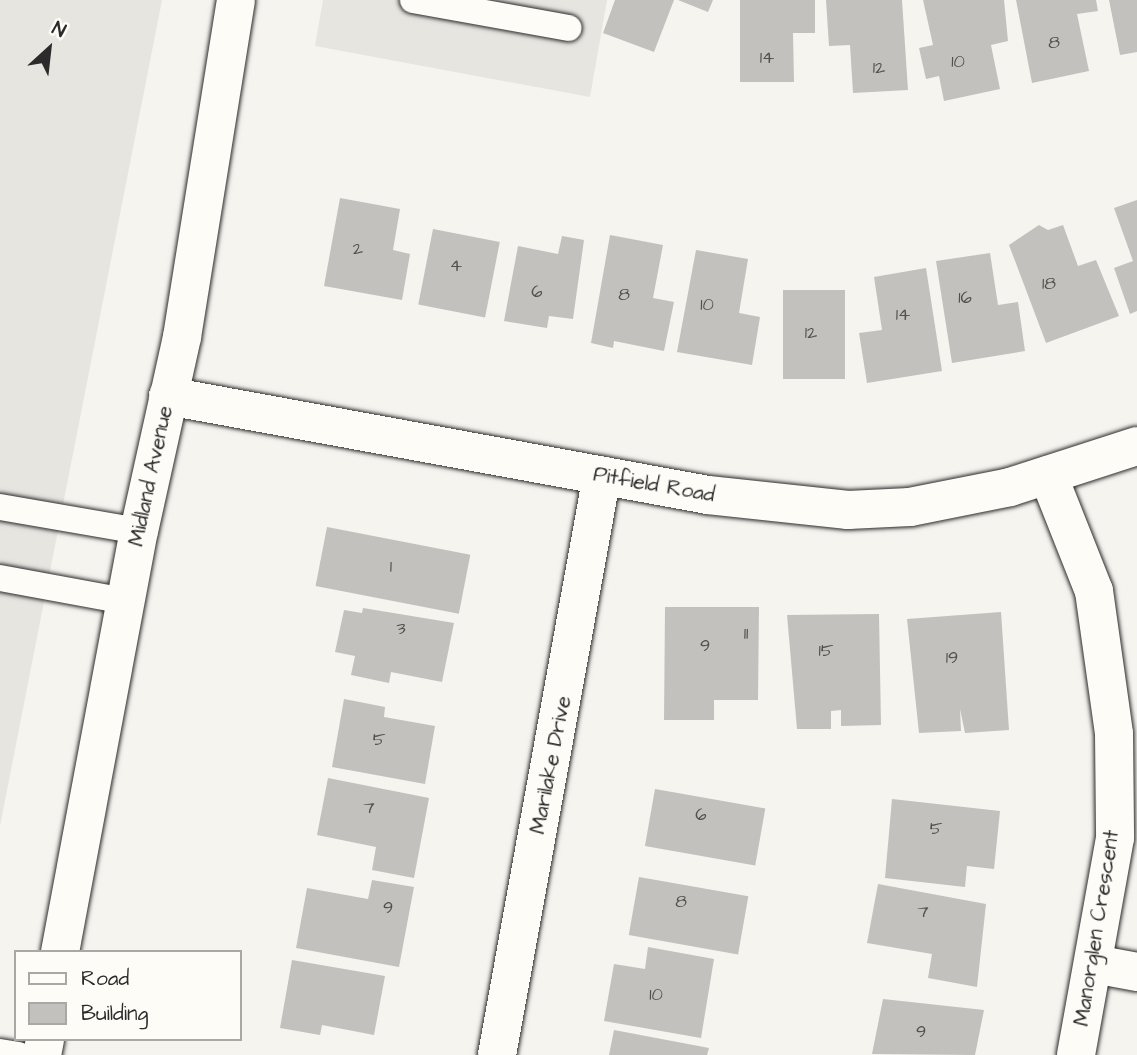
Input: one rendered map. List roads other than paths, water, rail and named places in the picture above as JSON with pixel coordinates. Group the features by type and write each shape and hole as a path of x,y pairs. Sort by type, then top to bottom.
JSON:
{"street":[{"name":"Midland Avenue","path":"60,950 125,601 168,396 236,0"},
{"name":"Pitfield Road","path":"168,396 784,506 848,510 910,507 1048,475 1137,446"},
{"name":"Marilake Drive","path":"497,1055 602,475"},
{"name":"Manorglen Crescent","path":"1048,475 1094,591 1114,734 1115,838 1076,1055"},
{"path":"1094,964 1137,972"}],"lane":[{"path":"414,0 569,28"},
{"path":"0,508 139,531"},
{"path":"0,578 125,601"},
{"path":"0,1052 19,1055"}]}
